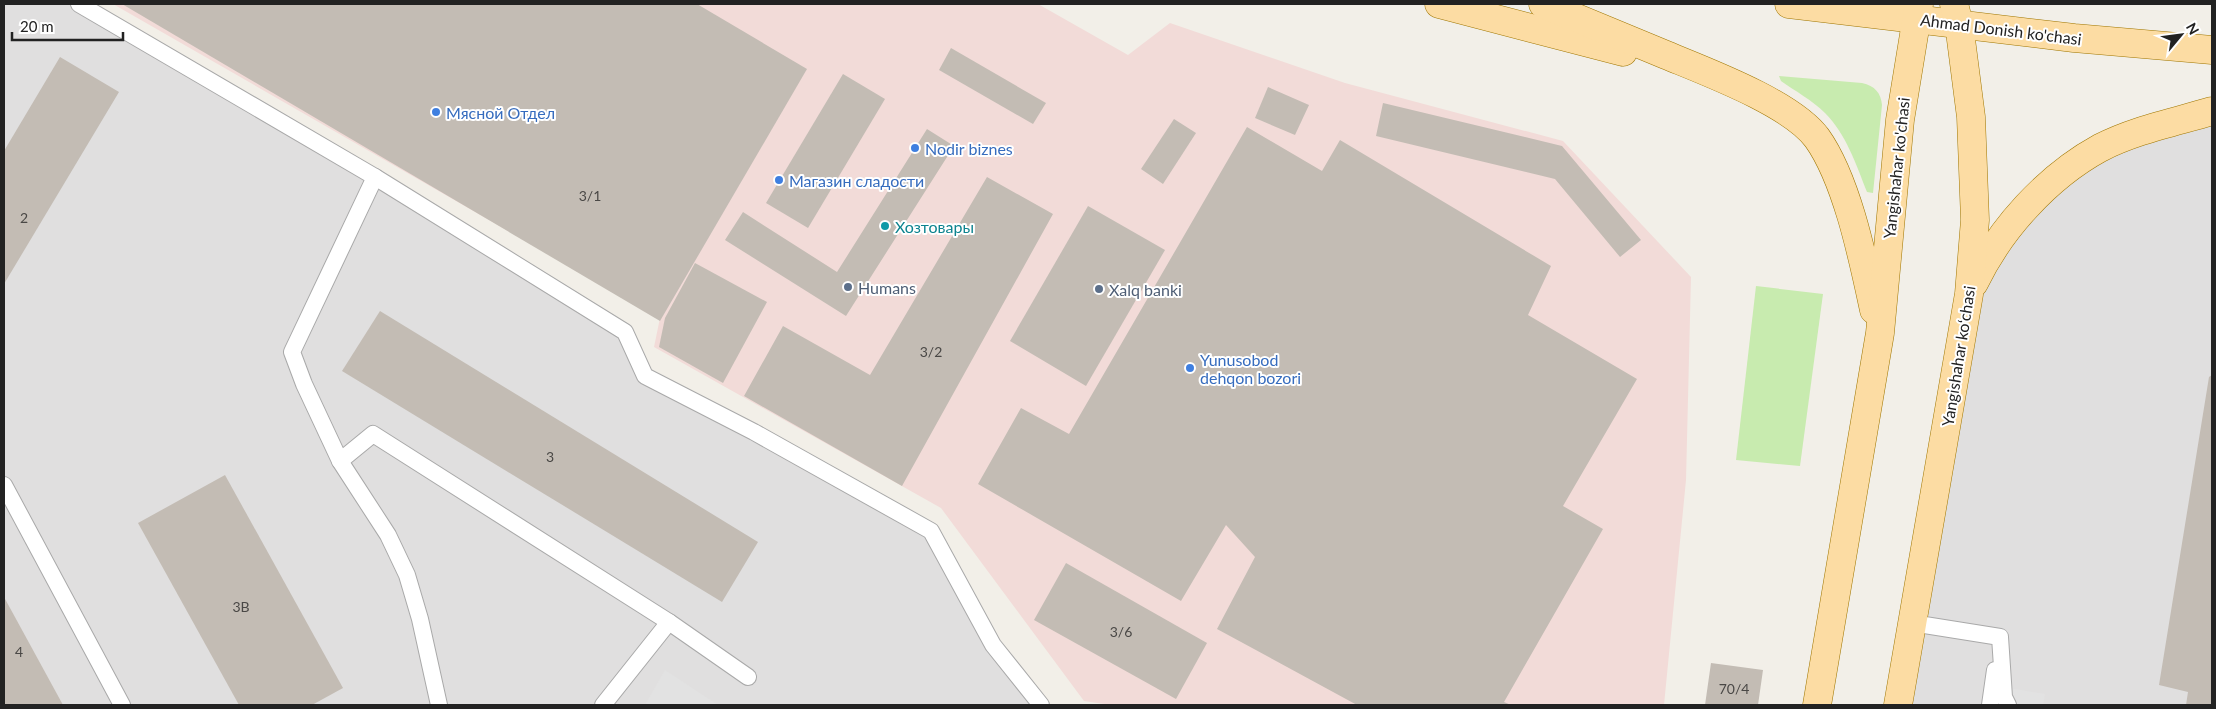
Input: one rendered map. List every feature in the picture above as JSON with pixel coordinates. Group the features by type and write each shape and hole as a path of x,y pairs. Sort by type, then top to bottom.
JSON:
{"main road":[{"path":"1439,4 1721,78"},
{"path":"1543,4 1721,78 1762,98 1798,121 1816,137 1825,151 1846,203 1859,245 1880,333 1817,705"},
{"name":"Ahmad Donish ko'chasi","path":"1789,4 1956,14 2074,38 2212,50"},
{"name":"Yangishahar ko'chasi","path":"1880,333 1900,120 1917,11"},
{"name":"Yangishahar ko‘chasi","path":"1898,705 1969,294 1975,220 1974,157 1971,117 1956,14"},
{"path":"1969,294 1984,261 2010,226 2031,202 2075,164 2101,148 2122,139 2212,111"}],"lane":[{"path":"79,4 375,177 625,332 646,376 754,432 931,531 993,645 1041,705"},
{"path":"375,177 292,352 304,384 340,461 388,534 407,575 420,619 439,705"},
{"path":"340,461 373,434 669,622 748,677"},
{"path":"4,485 122,705"},
{"path":"603,705 669,622"},
{"path":"1912,623 2000,638"},
{"path":"1990,705 2000,638"},
{"path":"2000,638 2004,697 2008,705"}],"shaded area":[{"path":"4,4 79,4 625,332 646,376 931,531 993,645 1041,705 4,705"},
{"name":"Yunusobod dehqon bozori","path":"113,4 1038,4 1128,55 1170,23 1345,83 1563,141 1691,277 1686,480 1664,705 1111,705 1084,701 941,508 654,347 660,318"},
{"path":"2212,111 2212,705 1898,705 1969,294 2063,173"},
{"path":"665,670 718,705 645,705"},
{"path":"1985,684 2045,694 2043,705 1982,705"}],"green space":[{"path":"1779,76 1862,83 1876,91 1882,105 1873,193 1867,192 1850,150 1832,121 1815,104 1781,81"},
{"path":"1756,286 1823,294 1800,466 1736,460"}],"building":[{"path":"122,4 697,4 807,69 660,321"},
{"path":"951,48 1046,103 1033,124 939,70"},
{"path":"60,57 119,92 4,284 4,151"},
{"path":"843,74 885,99 808,228 766,203"},
{"path":"1268,87 1309,105 1295,135 1255,118"},
{"path":"1383,103 1562,146 1641,240 1620,257 1555,179 1376,136"},
{"path":"1174,119 1196,133 1163,184 1141,169"},
{"path":"1247,127 1322,171 1340,140 1551,266 1528,315 1637,379 1563,506 1603,529 1504,702 1511,705 1357,705 1217,629 1255,557 1226,525 1181,601 978,484 1021,408 1069,434"},
{"name":"Хозтовары","path":"927,129 954,146 846,316 725,240 743,212 837,272"},
{"path":"987,177 1053,214 902,486 744,396 783,326 870,375"},
{"path":"1088,206 1165,250 1086,386 1010,341"},
{"path":"695,263 767,302 723,383 659,347 665,318"},
{"path":"380,311 758,542 722,602 342,371"},
{"path":"2212,375 2212,705 2186,705 2188,692 2159,685 2209,377"},
{"path":"225,475 343,688 312,705 239,705 138,523"},
{"path":"1066,563 1207,643 1176,699 1034,620"},
{"path":"4,597 63,705 4,705"},
{"path":"1711,663 1763,670 1758,705 1705,705"}],"place":[{"name":"Мясной Отдел","path":"436,112"},
{"name":"Nodir biznes","path":"915,148"},
{"name":"Магазин сладости","path":"779,180"},
{"name":"Хозтовары","path":"885,226"},
{"name":"Humans","path":"848,287"},
{"name":"Xalq banki","path":"1099,289"},
{"name":"Yunusobod dehqon bozori","path":"1190,368"}]}
